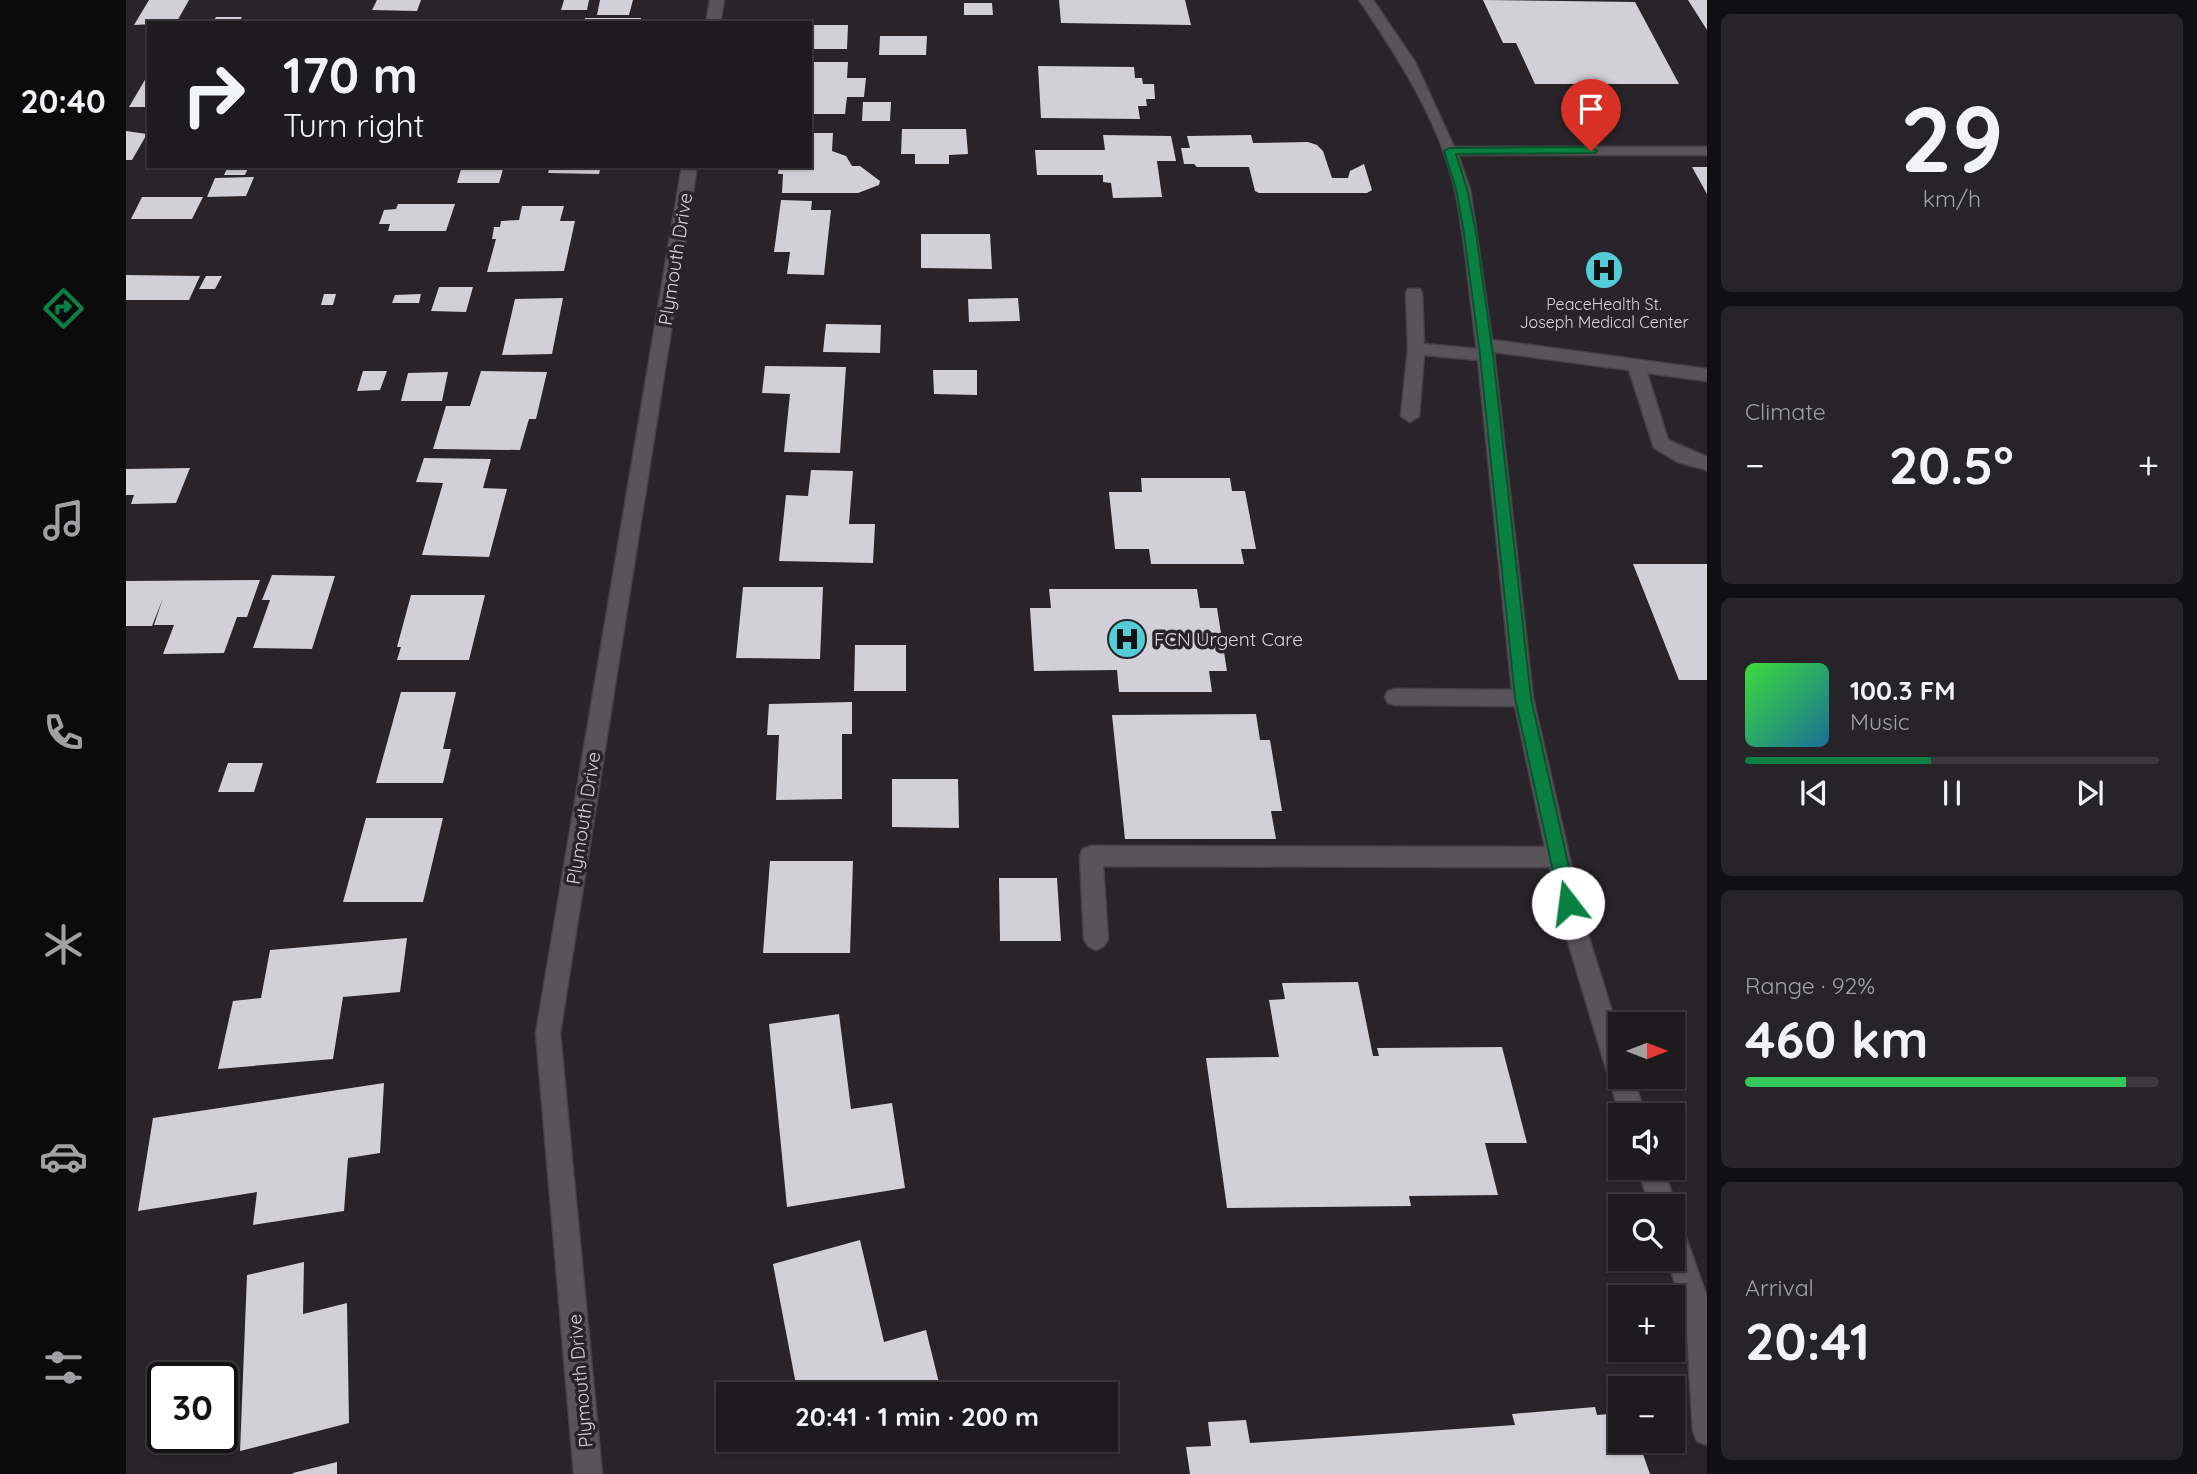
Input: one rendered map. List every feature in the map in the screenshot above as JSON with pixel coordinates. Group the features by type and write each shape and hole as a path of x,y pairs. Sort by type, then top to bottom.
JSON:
{"street":[{"path":"713,21 717,0"},
{"path":"1366,0 1408,62 1449,151 1464,200 1485,350 1523,698 1574,925 1608,1034"},
{"path":"1449,151 1707,151"},
{"name":"Plymouth Drive","path":"588,1474 548,1033 690,168"},
{"path":"1410,416 1416,349 1414,293"},
{"path":"1416,349 1485,350 1707,376"},
{"path":"1636,366 1660,444 1684,457 1707,464"},
{"path":"1395,697 1523,698"},
{"path":"1096,939 1091,856 1557,857"},
{"path":"1685,1268 1704,1319 1707,1431"}],"building":[{"path":"149,0 189,0 177,21 147,21 147,24 134,25"},
{"path":"377,0 421,0 417,11 372,10"},
{"path":"564,0 589,0 587,10 561,10"},
{"path":"600,0 633,0 629,15 597,15"},
{"path":"1059,0 1185,0 1191,25 1061,23"},
{"path":"1483,0 1635,2 1679,84 1535,84 1516,43 1503,43"},
{"path":"1688,0 1707,0 1707,30"},
{"path":"964,3 992,3 993,15 964,15"},
{"path":"216,17 242,17 239,21 213,21"},
{"path":"585,18 641,18 640,21 584,21"},
{"path":"812,25 848,25 847,49 812,49"},
{"path":"880,36 927,36 926,55 879,55"},
{"path":"814,62 848,62 847,78 866,78 864,97 847,97 845,114 812,114"},
{"path":"1038,66 1134,67 1135,78 1142,78 1143,84 1154,84 1155,99 1146,99 1147,106 1138,106 1140,119 1041,118"},
{"path":"146,78 147,78 147,107 129,107"},
{"path":"863,102 891,102 890,121 862,121"},
{"path":"902,129 966,129 968,154 949,155 949,164 915,164 915,154 901,154"},
{"path":"126,131 147,134 132,160 126,160"},
{"path":"812,133 833,133 832,151 846,156 852,166 860,166 880,181 879,185 858,193 782,193 783,174 778,174 779,168 812,168"},
{"path":"1103,135 1171,136 1176,161 1157,161 1162,197 1113,198 1111,183 1103,182 1103,175 1037,175 1035,150 1105,150"},
{"path":"1251,135 1253,143 1308,142 1317,145 1323,151 1332,178 1348,178 1350,171 1364,164 1372,190 1367,193 1259,193 1255,191 1249,167 1197,167 1194,164 1184,164 1181,148 1190,148 1187,136"},
{"path":"1692,167 1707,167 1707,194"},
{"path":"227,168 248,168 245,175 224,175"},
{"path":"461,168 503,168 499,183 457,183"},
{"path":"549,168 600,168 599,174 548,173"},
{"path":"254,177 246,196 207,197 215,178"},
{"path":"142,197 203,197 192,219 131,219"},
{"path":"781,200 812,201 811,210 831,210 824,275 787,274 790,252 774,252"},
{"path":"398,204 455,204 446,231 388,231 390,224 379,224 384,210 396,209"},
{"path":"522,206 564,206 560,221 575,221 564,271 487,272 496,239 492,239 494,227 500,227 501,221 519,220"},
{"path":"921,234 990,234 992,269 921,268"},
{"path":"126,275 200,276 189,300 126,300"},
{"path":"206,276 222,276 215,289 199,289"},
{"path":"439,287 473,287 466,312 431,311"},
{"path":"324,294 336,294 333,305 321,305"},
{"path":"421,294 419,303 392,303 395,295"},
{"path":"563,298 552,354 502,355 515,299"},
{"path":"1018,298 1020,321 969,322 968,299"},
{"path":"826,324 881,325 880,353 823,352"},
{"path":"765,366 846,367 840,453 784,452 790,394 762,393"},
{"path":"933,370 977,370 977,395 934,394"},
{"path":"363,371 387,371 380,390 357,391"},
{"path":"481,371 547,372 536,419 529,419 520,450 433,449 446,406 470,406"},
{"path":"448,372 442,401 401,401 408,373"},
{"path":"424,458 491,459 483,488 507,489 489,557 422,555 443,483 416,482"},
{"path":"190,468 176,503 131,504 134,495 126,495 126,469"},
{"path":"811,470 853,471 849,524 875,524 873,563 779,561 786,495 808,496"},
{"path":"1141,478 1230,478 1232,491 1245,491 1256,549 1241,549 1244,564 1151,564 1149,549 1115,549 1109,492 1142,492"},
{"path":"1633,564 1707,564 1707,680 1679,680"},
{"path":"272,575 335,576 312,649 253,648 270,600 262,600"},
{"path":"260,580 247,617 237,617 224,653 163,654 174,625 154,625 163,598 152,626 126,626 126,581"},
{"path":"743,587 823,587 820,659 736,658"},
{"name":"FCN Urgent Care","path":"1049,589 1197,589 1200,608 1217,608 1227,671 1209,671 1212,692 1119,692 1117,670 1034,671 1030,608 1051,608"},
{"path":"411,595 485,595 469,660 397,660 401,647 397,647"},
{"path":"855,645 906,645 906,691 854,691"},
{"path":"401,692 456,692 443,749 451,749 443,783 376,783"},
{"path":"852,702 852,734 842,734 842,799 776,800 779,735 767,735 769,704"},
{"path":"1256,714 1260,740 1270,740 1282,811 1271,811 1276,839 1125,839 1112,715"},
{"path":"228,763 263,763 254,792 218,792"},
{"path":"892,779 958,779 959,828 892,827"},
{"path":"366,818 443,818 423,902 343,902"},
{"path":"770,861 853,861 850,953 763,953"},
{"path":"999,878 1057,878 1061,941 1000,941"},
{"path":"407,938 400,992 343,997 333,1059 218,1069 233,1001 261,998 270,950"},
{"path":"1358,982 1373,1056 1379,1056 1377,1048 1502,1047 1527,1143 1485,1143 1498,1195 1409,1196 1411,1206 1227,1208 1206,1058 1279,1057 1269,1000 1285,999 1282,983"},
{"path":"839,1014 851,1109 892,1103 905,1188 787,1207 769,1024"},
{"path":"384,1083 380,1153 348,1158 344,1211 253,1225 257,1192 138,1211 153,1118"},
{"path":"860,1240 884,1342 926,1330 939,1382 796,1382 773,1264"},
{"path":"304,1262 303,1314 347,1303 349,1423 240,1451 247,1275"},
{"path":"1595,1407 1597,1415 1608,1414 1608,1453 1643,1453 1650,1474 1190,1474 1186,1447 1211,1446 1208,1422 1246,1420 1250,1443 1515,1425 1512,1414"},
{"path":"337,1462 337,1474 293,1474 293,1473"}],"place":[{"name":"PeaceHealth St. Joseph Medical Center","path":"1604,270"},
{"name":"FCN Urgent Care","path":"1127,639"}],"route":[{"path":"1568,903 1523,698 1501,485 1470,233 1462,189 1449,151 1591,151"}]}
